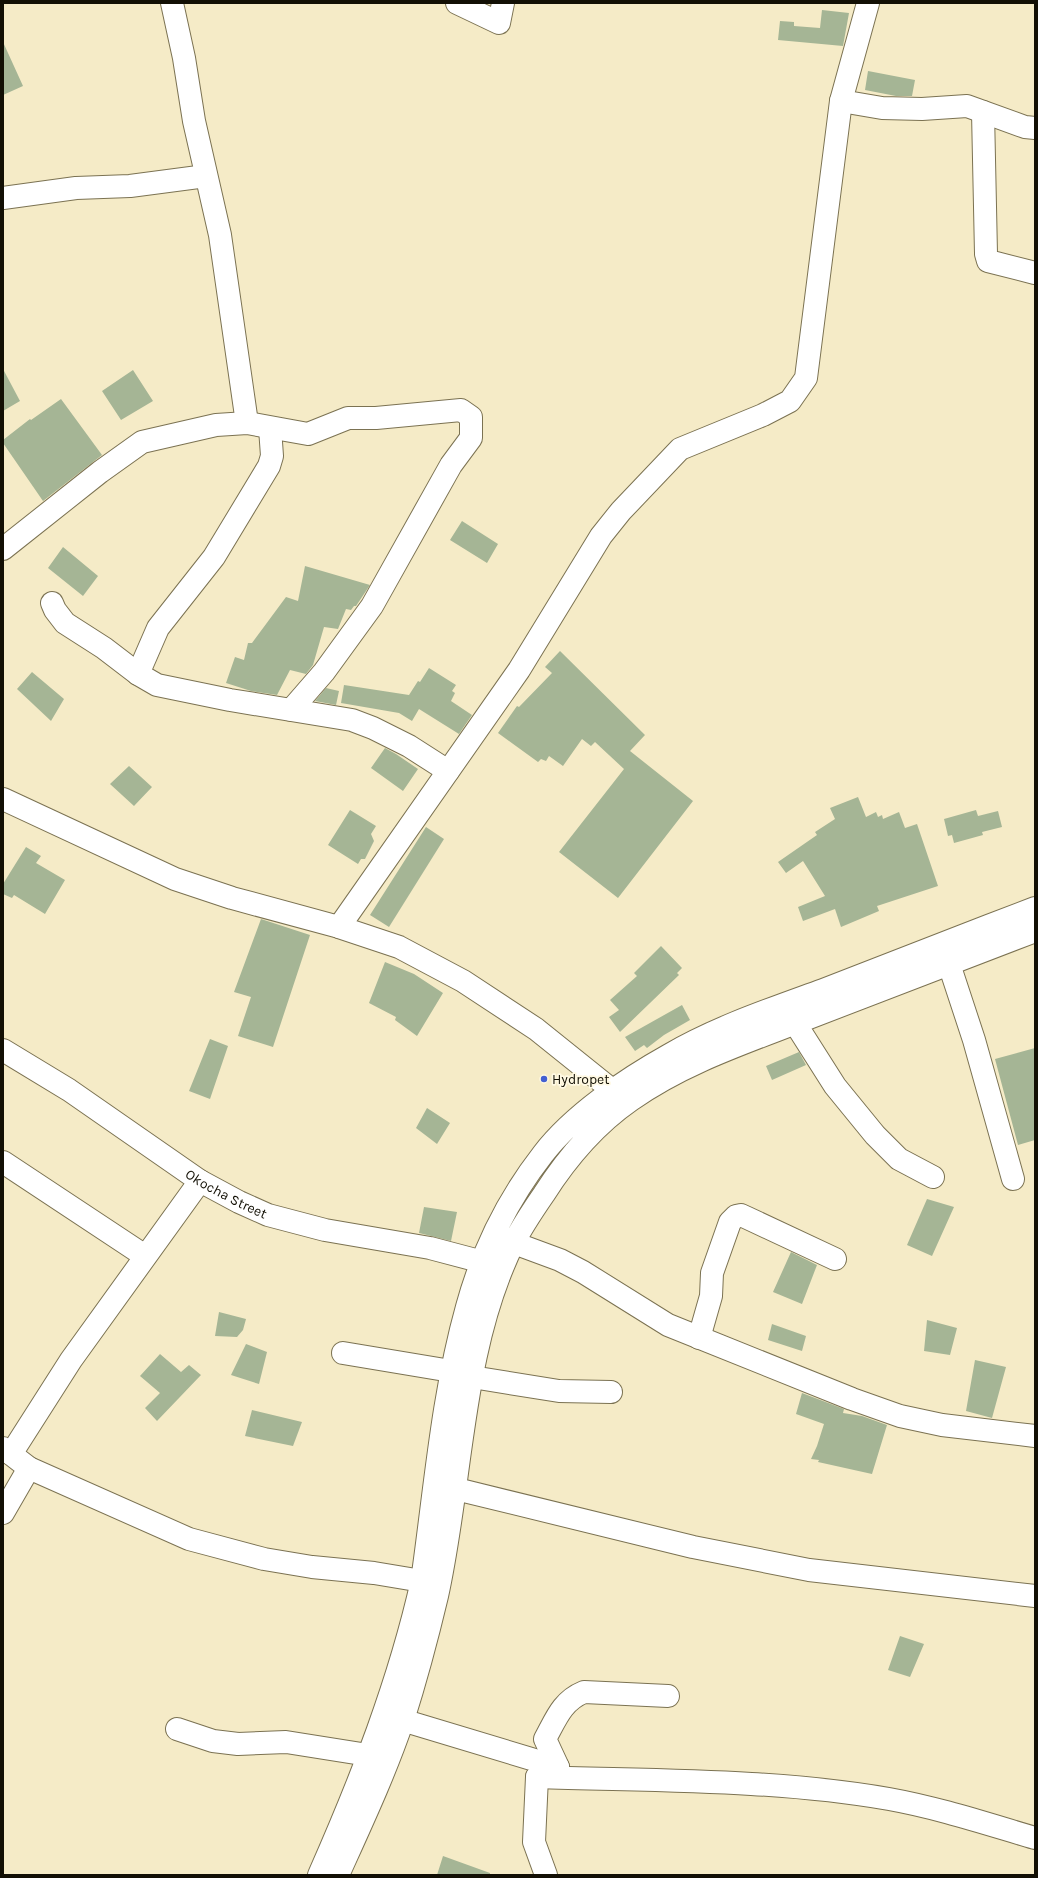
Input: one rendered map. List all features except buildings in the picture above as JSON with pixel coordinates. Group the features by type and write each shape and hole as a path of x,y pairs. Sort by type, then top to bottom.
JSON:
{"street":[{"path":"172,3 206,176 220,236 247,422"},
{"path":"457,3 499,24 503,3"},
{"path":"339,926 519,670 601,536 621,511 680,449 763,415 790,401 806,378 841,101 868,3"},
{"path":"841,101 882,108 922,109 967,106 1025,127 1035,128"},
{"path":"983,112 986,254 988,261 1035,274"},
{"path":"3,198 76,188 130,186 206,176"},
{"path":"3,549 100,472 142,442 216,426 247,422 270,428 308,434 348,418 376,418 461,410 471,417 471,438 451,465 372,606 324,672 292,710"},
{"path":"138,674 158,628 214,557 269,466 272,456 270,428"},
{"path":"52,603 55,610 65,623 104,648 138,674 157,685 230,700 352,720 373,728 409,746 448,771"},
{"path":"3,799 175,879 232,898 339,926 398,947 463,981 536,1029 612,1090"},
{"path":"319,1875 342,1824 403,1659 422,1581 451,1371 467,1305 498,1226 517,1193 544,1153 565,1131 612,1090 671,1054 736,1023 1035,908"},
{"path":"338,1875 376,1790 402,1720 424,1648 438,1590 456,1489 472,1377 487,1314 500,1276 514,1243 562,1166 579,1146 630,1100 678,1071 745,1042 1035,931"},
{"path":"949,964 974,1040 1013,1179"},
{"path":"795,1023 835,1086 875,1135 899,1159 933,1177"},
{"name":"Okocha Street","path":"3,1050 69,1090 200,1181 268,1215 325,1230 430,1248 483,1262"},
{"path":"3,1162 145,1256"},
{"path":"200,1181 7,1451 29,1468 189,1539 264,1559 312,1567 374,1573 422,1581"},
{"path":"699,1338 711,1296 712,1273 730,1222 736,1216 741,1215 835,1259"},
{"path":"514,1243 560,1260 583,1272 668,1325 900,1416 942,1424 1035,1436"},
{"path":"342,1353 451,1371"},
{"path":"472,1377 558,1391 611,1392"},
{"path":"3,1513 29,1468"},
{"path":"456,1489 693,1547 809,1570 1035,1596"},
{"path":"558,1767 545,1739 563,1706 574,1696 584,1692 668,1696"},
{"path":"402,1720 558,1767"},
{"path":"176,1729 212,1741 238,1744 286,1742 368,1756"},
{"path":"537,1777 558,1767"},
{"path":"537,1777 799,1787 889,1799 939,1809 1035,1838"},
{"path":"537,1777 534,1842 546,1875"}],"place":[{"name":"Hydropet","path":"544,1079"}]}
